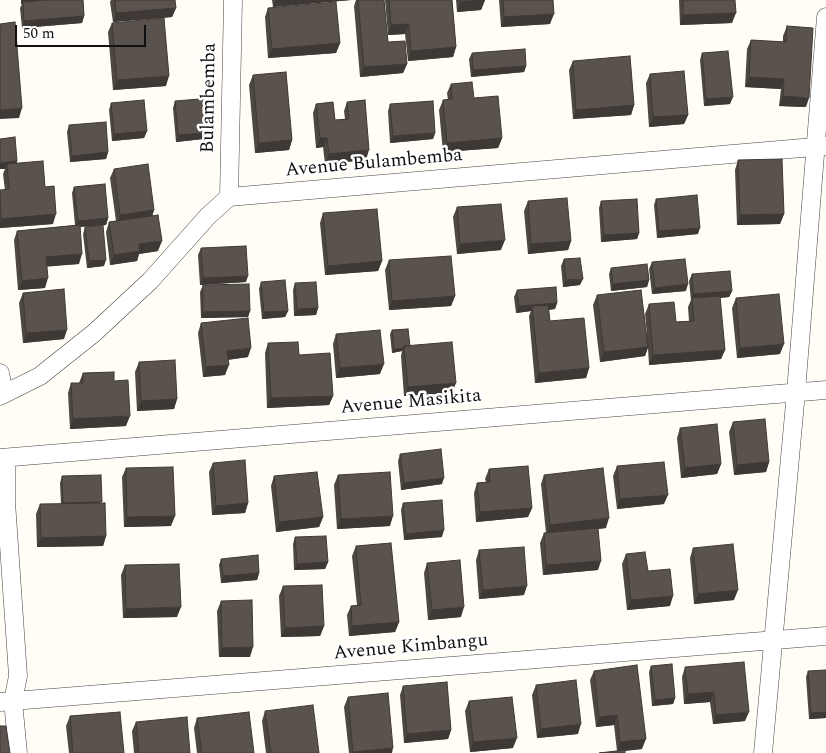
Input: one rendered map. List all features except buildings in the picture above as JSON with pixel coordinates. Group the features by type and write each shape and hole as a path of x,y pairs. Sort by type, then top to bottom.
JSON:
{"street":[{"name":"Bulambemba","path":"229,197 233,0"},
{"path":"762,753 821,147 826,17"},
{"name":"Avenue Bulambemba","path":"229,197 821,147"},
{"path":"0,373 2,395 40,376 94,333 150,281 208,216 229,197"},
{"name":"Avenue Masikita","path":"3,458 826,390"},
{"path":"3,458 18,676 7,702 18,753"},
{"name":"Avenue Kimbangu","path":"7,702 826,636"}]}
